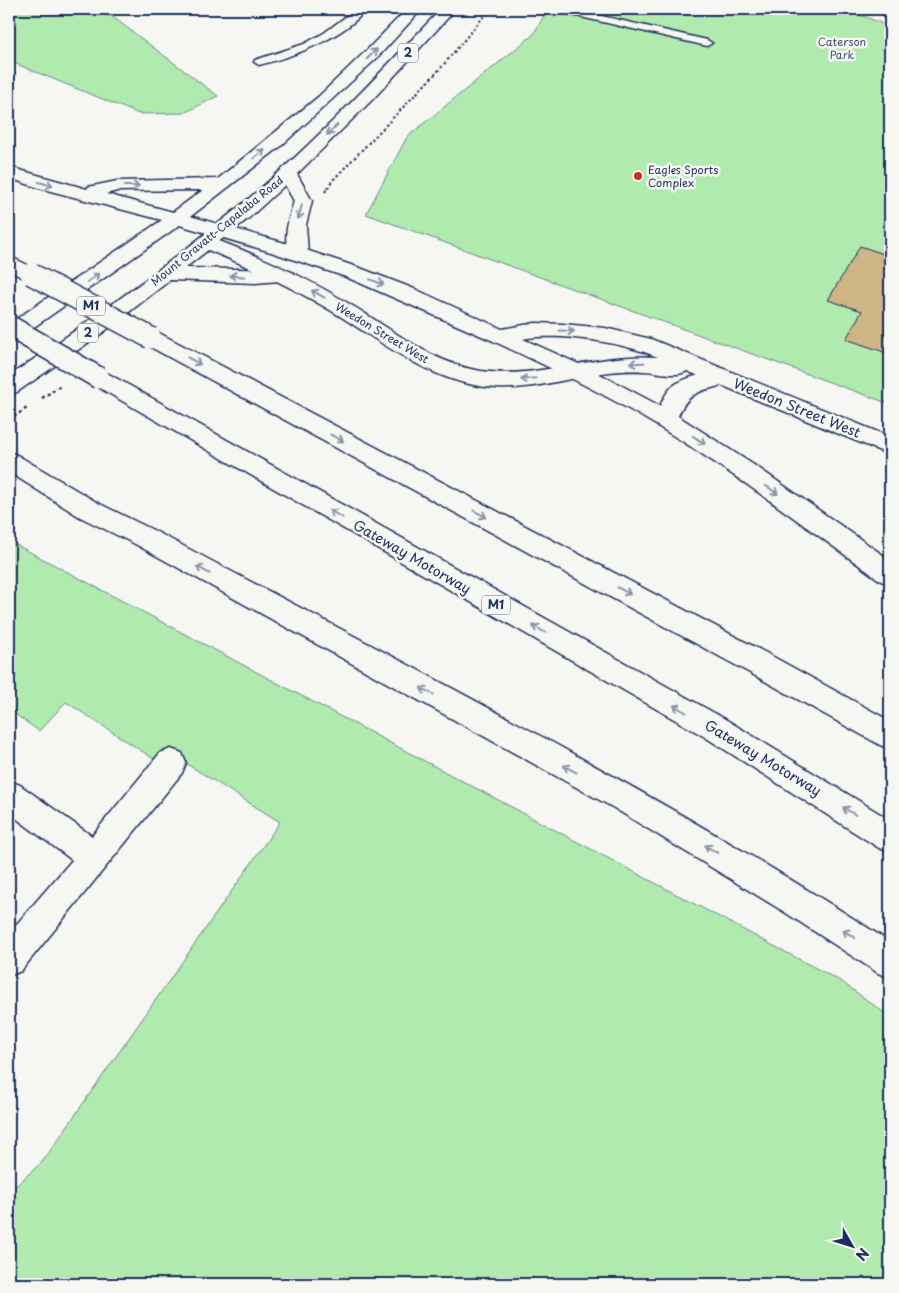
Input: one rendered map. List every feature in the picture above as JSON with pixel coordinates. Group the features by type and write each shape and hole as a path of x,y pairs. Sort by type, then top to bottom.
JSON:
{"main road":[{"name":"2","path":"9,334 170,222 221,184 337,88 415,9"},
{"name":"Mount Gravatt-Capalaba Road","path":"9,387 94,329 213,236 288,173 386,76 449,9"},
{"name":"Weedon Street West","path":"9,172 213,236 298,254 378,282 501,336 537,330 607,335 652,345 676,354 713,374 890,446"},
{"path":"288,173 303,201 296,225 298,254"},
{"path":"84,194 117,186 221,184"},
{"name":"Weedon Street West","path":"213,236 244,257 285,276 353,315 420,358 456,374 482,379 503,380 546,377 611,364 646,362 713,374"},
{"name":"M1","path":"9,262 760,664 890,736"},
{"path":"165,274 217,274 257,278 285,276"},
{"name":"Gateway Motorway","path":"9,326 715,728 890,837"},
{"path":"501,336 576,371 665,419 732,462 890,574"},
{"path":"665,419 672,400 679,392 713,374"},
{"path":"9,461 89,510 144,537 625,798 798,901 890,961"},
{"path":"9,487 43,483"},
{"path":"9,959 171,763"},
{"path":"9,795 95,857"}],"lane":[{"path":"259,62 308,46 328,35 362,9"},
{"path":"559,9 707,43"}],"path":[{"path":"323,195 332,182 440,69 490,9"}],"green space":[{"path":"9,9 102,9 218,96 184,113 139,114 9,61"},
{"name":"Eagles Sports Complex","path":"533,9 833,9 866,17 890,27 890,404 366,214 407,137 533,35 546,12"},
{"path":"9,541 842,982 890,1017 890,1284 9,1284 9,1192 43,1161 280,822 163,749 154,759 66,702 39,731 15,714 9,721"}],"building":[{"path":"860,246 890,256 890,354 846,339 862,311 828,300"}],"place":[{"name":"Eagles Sports Complex","path":"638,176"}],"park label":[{"name":"Caterson Park","path":"842,48"}]}
